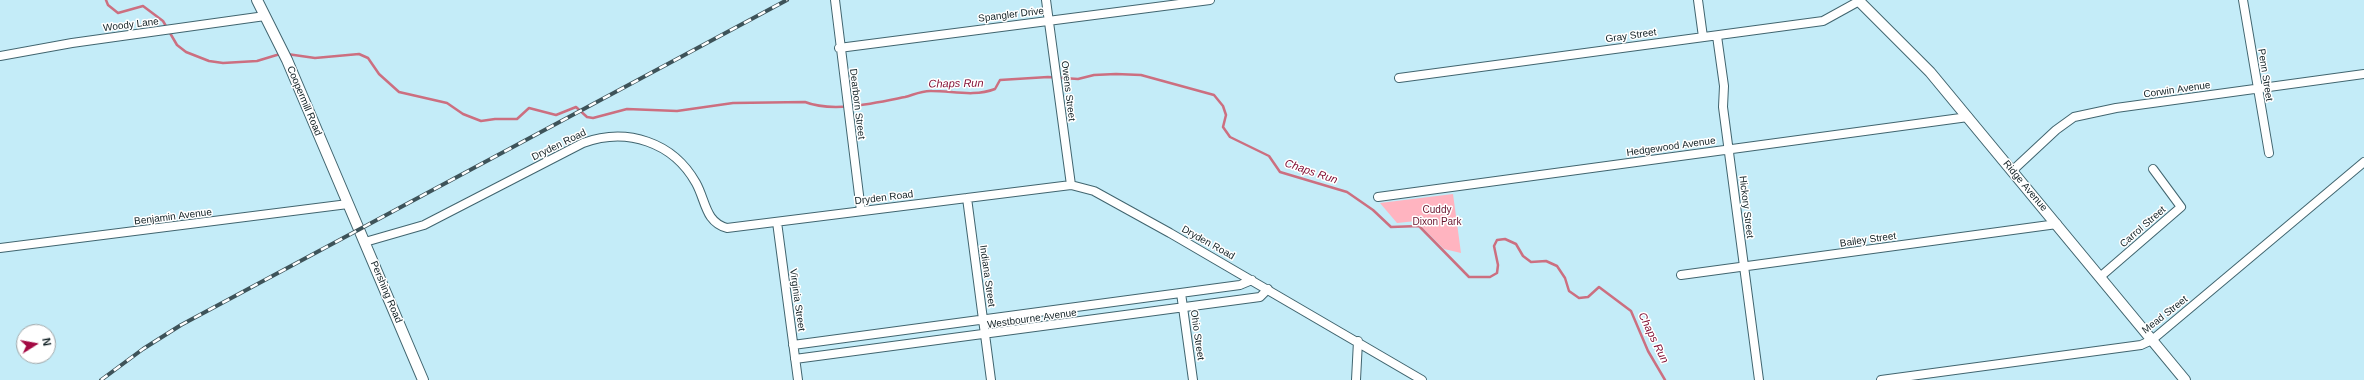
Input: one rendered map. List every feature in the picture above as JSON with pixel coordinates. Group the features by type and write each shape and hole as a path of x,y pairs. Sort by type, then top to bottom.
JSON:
{"street":[{"name":"Coopermill Road","path":"257,0 287,60 348,204"},
{"name":"Dearborn Street","path":"834,0 847,113 861,211"},
{"name":"Owens Street","path":"1046,0 1070,185"},
{"name":"Spangler Drive","path":"839,48 1210,0"},
{"path":"1698,0 1703,37"},
{"name":"Gray Street","path":"1399,78 1824,21 1860,0"},
{"name":"Ridge Avenue","path":"1860,0 1918,59 1968,117 2185,380"},
{"name":"Penn Street","path":"2243,0 2269,153"},
{"name":"Woody Lane","path":"0,56 72,43 174,30 265,16"},
{"name":"Hickory Street","path":"1717,36 1724,86 1723,107 1759,380"},
{"name":"Corwin Avenue","path":"2012,171 2056,130 2074,117 2116,108 2364,74"},
{"name":"Hedgewood Avenue","path":"1378,197 1968,117"},
{"name":"Dryden Road","path":"365,242 424,226 583,143 611,136 643,140 676,156 690,173 697,185 709,217 720,226 739,228 1070,185 1094,191 1268,289 1422,380"},
{"name":"Mead Street","path":"1881,380 2141,345 2152,340 2364,162"},
{"name":"Carrol Street","path":"2100,277 2181,207 2153,169"},
{"name":"Indiana Street","path":"967,198 991,380"},
{"name":"Pershing Road","path":"348,204 423,380"},
{"name":"Benjamin Avenue","path":"0,248 348,204"},
{"name":"Virginia Street","path":"777,222 798,380"},
{"name":"Bailey Street","path":"1682,275 2057,224"},
{"name":"Westbourne Avenue","path":"793,344 1240,285 1252,280"},
{"name":"Westbourne Avenue","path":"795,359 1183,309 1261,297 1268,289"},
{"name":"Ohio Street","path":"1181,293 1193,380"},
{"path":"1356,380 1358,341"}],"green space":[{"name":"Cuddy Dixon Park","path":"1453,194 1461,253 1444,249 1416,221 1397,223 1380,203"}],"waterway":[{"name":"Chaps Run","path":"106,0 108,5 118,13 143,6 163,21 177,45 186,52 209,61 223,63 257,61 280,54"},
{"name":"Chaps Run","path":"287,54 315,58 359,54 368,58 379,74 399,92 447,103 463,114 481,121 495,119 517,119 529,108 556,115 576,107 587,117 593,118 627,109 677,111 733,103 805,102 828,107 841,107 881,102 925,91 979,93 995,89 1000,80 1048,77 1078,79 1094,75 1116,74 1141,75 1214,95 1223,106 1226,115 1223,127 1230,137 1269,156 1280,172 1347,192 1373,210 1391,227 1419,226 1469,277 1490,277 1497,273 1498,265 1494,246 1497,240 1505,239 1516,244 1523,256 1531,262 1546,261 1557,266 1565,278 1569,291 1579,298 1588,297 1599,287 1631,311 1648,351 1665,380"}],"railway":[{"path":"101,380 143,349 181,325 787,0"}]}
